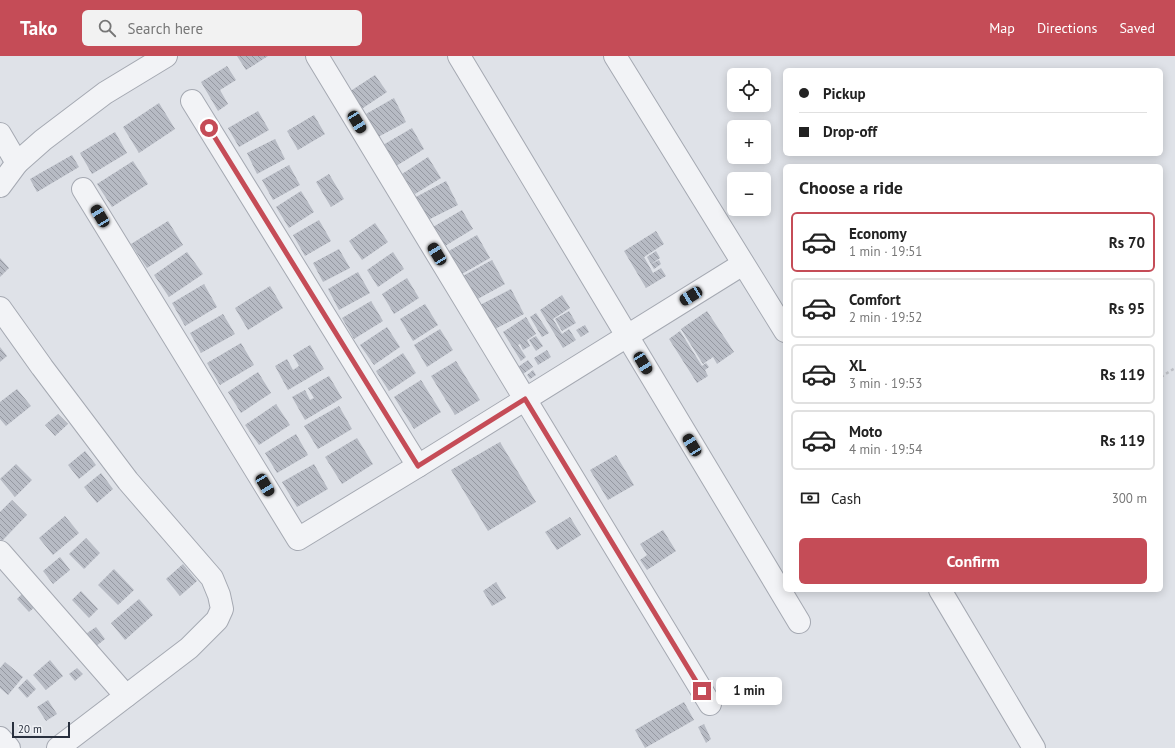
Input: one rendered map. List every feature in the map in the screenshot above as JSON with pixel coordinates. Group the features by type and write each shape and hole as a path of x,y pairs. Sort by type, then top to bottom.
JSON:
{"street":[{"path":"0,186 17,163 43,140 105,93 166,56"},
{"path":"317,56 710,704"},
{"path":"458,56 799,622"},
{"path":"614,56 783,328"},
{"path":"192,101 418,466"},
{"path":"0,134 17,163"},
{"path":"83,189 298,539 743,264"},
{"path":"0,308 42,367 128,481 212,578 219,595 222,609 217,620 207,632 189,648 58,748"},
{"path":"0,552 126,696"},
{"path":"941,592 1034,748"},
{"path":"0,738 9,748"}],"path":[{"path":"1163,376 1175,368"}],"building":[{"path":"237,56 268,56 246,70"},
{"path":"227,66 236,80 220,90 228,104 218,111 201,82"},
{"path":"375,75 387,92 360,110 349,92"},
{"path":"394,98 406,122 378,137 366,114"},
{"path":"159,103 175,129 139,153 123,127"},
{"path":"258,111 269,130 239,147 228,128"},
{"path":"314,115 325,134 298,150 287,131"},
{"path":"412,128 424,149 396,166 383,145"},
{"path":"115,132 127,153 92,174 80,153"},
{"path":"275,139 285,159 257,174 247,153"},
{"path":"72,155 79,167 37,192 30,179"},
{"path":"428,157 441,178 415,194 402,174"},
{"path":"133,161 148,184 112,207 97,184"},
{"path":"289,165 300,185 273,200 262,180"},
{"path":"329,174 344,199 331,207 316,182"},
{"path":"446,181 458,205 426,221 414,198"},
{"path":"301,191 314,212 289,228 276,207"},
{"path":"462,210 473,229 445,246 433,227"},
{"path":"319,220 331,241 305,256 293,235"},
{"path":"168,221 183,245 147,268 131,244"},
{"path":"375,223 388,242 362,260 349,241"},
{"path":"656,231 664,244 644,257 653,273 661,268 666,276 646,288 624,251"},
{"path":"477,235 490,258 460,275 447,252"},
{"path":"339,249 350,268 323,282 313,263"},
{"path":"656,251 660,258 651,264 647,257"},
{"path":"187,252 203,274 169,297 154,275"},
{"path":"393,252 404,269 378,287 367,270"},
{"path":"0,258 9,268 0,277"},
{"path":"492,260 505,284 474,301 461,277"},
{"path":"659,260 661,264 654,269 651,264"},
{"path":"358,272 370,293 339,310 328,289"},
{"path":"407,278 419,298 394,314 382,294"},
{"path":"204,284 217,307 185,326 172,303"},
{"path":"270,286 283,308 248,330 235,308"},
{"path":"511,289 524,314 493,330 480,305"},
{"path":"562,295 570,308 553,319 562,334 569,329 576,340 563,348 540,310"},
{"path":"371,301 383,321 354,339 342,318"},
{"path":"425,304 438,325 413,341 400,319"},
{"path":"569,311 576,323 562,331 555,319"},
{"path":"707,311 734,352 717,364 713,357 703,364 681,329"},
{"path":"536,313 549,333 542,337 530,317"},
{"path":"223,314 235,334 201,353 190,333"},
{"path":"526,317 536,334 527,340 530,346 523,350 520,344 518,345 526,357 521,361 503,332"},
{"path":"585,325 589,332 581,337 576,330"},
{"path":"387,327 400,347 374,365 360,345"},
{"path":"440,329 453,350 427,367 414,345"},
{"path":"680,331 702,366 706,363 709,367 705,370 708,376 697,383 669,339"},
{"path":"536,336 543,346 536,351 529,340"},
{"path":"241,343 254,365 220,385 207,363"},
{"path":"310,345 324,369 288,390 275,366 287,359 293,370 299,366 293,355"},
{"path":"0,347 7,356 0,362"},
{"path":"547,350 551,357 538,365 534,358"},
{"path":"403,353 416,373 389,391 376,371"},
{"path":"528,360 533,367 523,374 518,367"},
{"path":"456,361 480,400 455,415 431,376"},
{"path":"533,370 536,375 530,379 527,375"},
{"path":"258,372 271,393 241,413 228,392"},
{"path":"329,376 342,398 305,420 292,397 305,390 310,400 314,398 308,388"},
{"path":"421,380 441,412 414,429 394,397"},
{"path":"17,389 31,406 6,426 0,419 0,402"},
{"path":"276,404 290,425 259,445 245,425"},
{"path":"339,406 352,429 318,449 304,426"},
{"path":"58,414 68,424 55,436 45,425"},
{"path":"296,434 308,455 277,473 265,453"},
{"path":"357,438 373,464 342,484 325,457"},
{"path":"500,442 536,502 488,531 451,470"},
{"path":"85,451 96,465 79,479 68,465"},
{"path":"616,455 634,485 608,500 590,470"},
{"path":"16,464 32,480 15,497 0,479"},
{"path":"314,464 328,489 297,507 282,482"},
{"path":"101,473 113,489 97,503 84,487"},
{"path":"12,500 27,515 2,541 0,539 0,512"},
{"path":"65,516 79,533 53,555 39,538"},
{"path":"570,517 581,535 557,550 545,532"},
{"path":"663,530 676,551 647,570 640,560 647,555 640,544"},
{"path":"86,538 100,553 84,569 69,554"},
{"path":"60,557 70,570 53,584 43,571"},
{"path":"183,564 197,581 180,596 166,579"},
{"path":"114,569 134,590 118,605 98,585"},
{"path":"496,582 506,598 492,606 483,591"},
{"path":"26,590 38,604 29,612 17,599"},
{"path":"81,591 98,609 89,618 72,600"},
{"path":"139,599 153,615 125,640 111,623"},
{"path":"96,627 105,639 90,651 80,638"},
{"path":"50,660 63,676 46,690 33,675"},
{"path":"5,662 23,677 8,695 0,688 0,668"},
{"path":"77,668 83,674 75,681 69,674"},
{"path":"27,679 36,689 27,698 18,688"},
{"path":"48,700 57,714 46,721 37,707"},
{"path":"684,702 694,720 645,748 635,730"},
{"path":"704,724 711,739 706,743 698,727"}],"route":[{"path":"209,128 418,466 525,399 702,691"}]}
